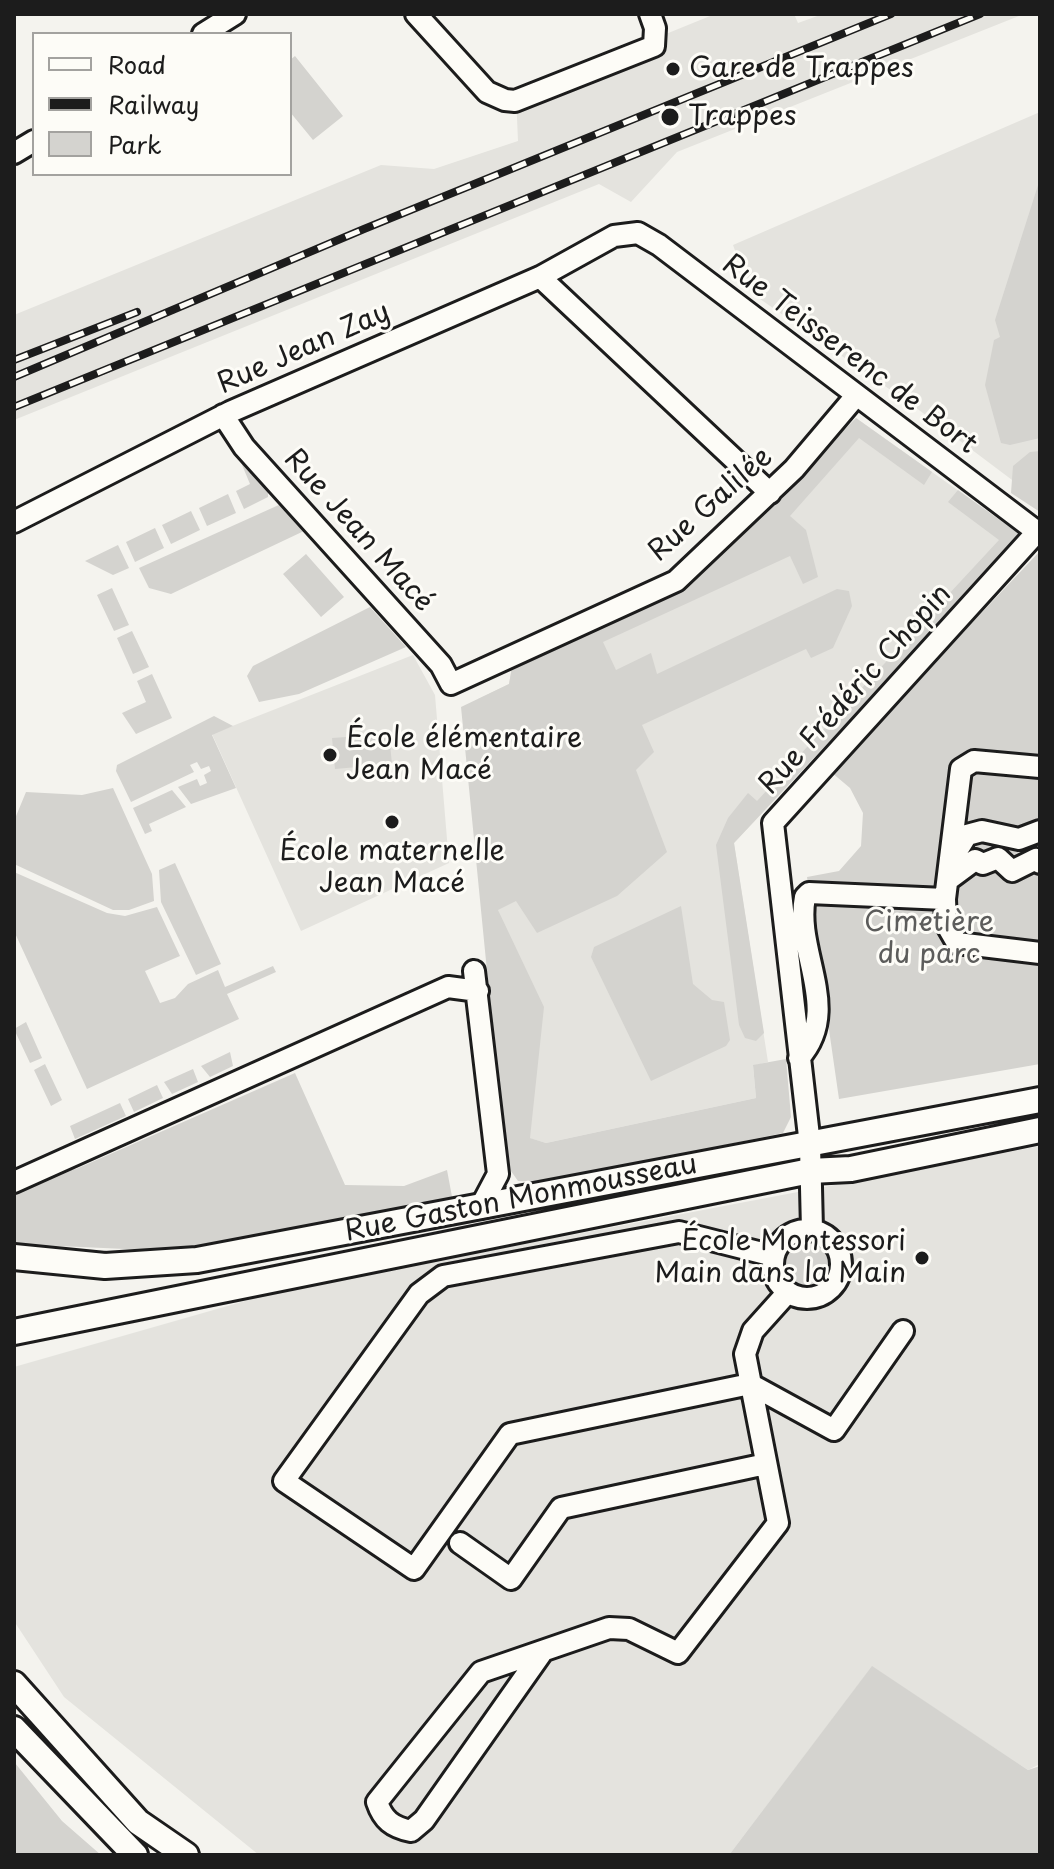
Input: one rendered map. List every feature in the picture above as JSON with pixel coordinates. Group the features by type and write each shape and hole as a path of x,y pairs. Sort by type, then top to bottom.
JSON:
{"main road":[{"name":"Rue Gaston Monmousseau","path":"14,1257 105,1266 197,1260 1040,1100"},
{"name":"Rue Gaston Monmousseau","path":"14,1332 810,1171 851,1169 1040,1130"},
{"path":"14,1684 138,1822 186,1855"},
{"path":"14,1729 135,1855"}],"street":[{"path":"206,32 235,14"},
{"path":"416,14 449,54 496,97 515,101 654,46 655,28 650,14"},
{"path":"14,153 32,142"},
{"name":"Rue Teisserenc de Bort","path":"619,234 638,233 659,245 855,397 1038,533"},
{"name":"Rue Jean Zay","path":"14,522 223,415 340,361 540,277 619,234"},
{"path":"540,277 770,493"},
{"name":"Rue Galilée","path":"451,684 676,581 770,493 855,397"},
{"name":"Rue Jean Macé","path":"223,415 244,447 441,665 451,684"},
{"name":"Rue Frédéric Chopin","path":"812,1230 810,1145 773,823 1038,533"},
{"path":"1040,767 974,761 961,769 947,881 946,924 957,943 1040,953"},
{"path":"947,881 967,835 982,831 1019,839 1040,831"},
{"path":"799,1058 817,1031 819,1016 805,897 809,893 947,881 1015,859"},
{"path":"14,1182 448,987 476,981 498,1174 480,1208"},
{"path":"498,1174 525,1200"},
{"path":"812,1230 832,1240 839,1250 841,1273 836,1283 819,1296 808,1298 788,1292 775,1276 774,1256 784,1239 792,1233 812,1230"},
{"path":"774,1256 679,1232 443,1276 419,1294 284,1481 414,1569 510,1434 750,1384 834,1430 903,1331"},
{"path":"543,1651 424,1820 411,1831 397,1828 382,1817 377,1802 481,1672 609,1628 629,1629 678,1653 778,1523 745,1354 753,1331 788,1292"},
{"path":"460,1543 511,1579 561,1508 766,1464"}],"shaded area":[{"path":"715,14 794,14 798,23 823,14 1024,14 677,152 631,202 599,184 14,420 14,315 381,165 434,169 518,141 516,95"},
{"path":"1040,112 1040,501 915,407 750,292 733,245"},
{"path":"856,418 1022,536 734,843 768,1062 753,1066 756,1098 546,1143 529,1138 498,910 478,699 509,684 512,667 689,586"},
{"name":"École élémentaire Jean Macé","path":"413,655 435,695 449,863 301,931 212,734"},
{"path":"1040,1146 1040,1764 1028,1770 872,1667 729,1855 259,1855 64,1697 14,1621 14,1367 287,1289"}],"green space":[{"path":"295,56 343,116 313,140 292,114 292,58"},
{"path":"1040,179 1040,438 1010,445 1001,443 985,385 994,340 1000,337 995,320"},
{"path":"856,418 932,472 924,485 859,438 790,516 806,530 818,577 803,584 790,556 603,642 616,670 651,653 657,674 837,589 849,591 852,606 833,648 811,658 806,649 642,725 654,752 636,770 667,852 617,896 537,933 516,901 498,910 544,1007 530,1138 546,1143 756,1098 753,1065 786,1059 791,1117 783,1133 545,1182 518,1181 506,1164 461,707 509,684 512,667 689,586"},
{"path":"1040,451 1040,512 1011,493 1013,466 1030,452"},
{"path":"240,460 268,490 268,497 244,509 236,491 250,484"},
{"path":"958,490 1022,536 734,843 764,1033 756,1041 745,1038 739,1025 716,845 728,818 748,793 757,801 999,540 948,502"},
{"path":"228,494 236,513 207,526 199,508"},
{"path":"281,504 304,531 171,594 149,588 139,568"},
{"path":"191,511 200,530 171,544 162,525"},
{"path":"155,528 164,548 135,562 126,542"},
{"path":"118,545 129,568 113,575 85,561"},
{"name":"Cimetière du parc","path":"1040,551 1040,1064 839,1099 807,877 839,871 861,846 863,813 850,788 831,772"},
{"path":"306,554 344,597 321,617 283,574"},
{"path":"112,588 129,625 114,631 97,595"},
{"path":"370,607 406,647 299,694 259,702 247,676 253,666"},
{"path":"132,631 149,667 133,674 117,638"},
{"path":"152,674 172,718 136,734 122,713 146,702 137,681"},
{"path":"214,716 233,726 212,735 236,788 191,804 178,787 197,779 200,786 207,783 204,775 211,771 209,766 201,769 197,762 190,765 194,772 131,802 116,771 117,765"},
{"path":"389,734 392,764 335,769 332,738"},
{"path":"113,788 152,874 154,901 129,910 113,910 14,864 14,821 26,792 82,795"},
{"path":"172,790 186,807 149,824 152,831 145,834 133,808"},
{"path":"175,863 221,964 196,975 161,902 159,870"},
{"path":"14,872 107,913 125,916 157,907 180,956 145,971 160,1003 175,998 188,984 218,970 225,987 273,966 276,972 227,994 239,1019 87,1089 14,931"},
{"path":"681,906 693,984 712,1000 724,1002 730,1040 726,1046 651,1081 591,957 594,947"},
{"path":"26,1022 42,1058 30,1063 14,1029"},
{"path":"230,1052 233,1066 210,1077 201,1066"},
{"path":"45,1064 62,1100 51,1106 34,1070"},
{"path":"193,1069 198,1082 172,1094 164,1082"},
{"path":"295,1073 345,1185 404,1186 447,1170 453,1202 170,1251 14,1244 14,1194 45,1182 45,1174 76,1169"},
{"path":"157,1085 163,1098 134,1112 128,1099"},
{"path":"120,1103 126,1116 75,1139 70,1126"},
{"path":"807,1238 826,1246 834,1265 826,1284 807,1292 788,1284 780,1265 788,1246"},
{"path":"872,1666 1028,1770 1040,1766 1040,1855 729,1855"},
{"path":"15,1763 62,1821 101,1855 14,1855"}],"railway":[{"path":"14,377 364,229 891,14"},
{"path":"14,407 980,14"},
{"path":"14,360 137,312"}],"place":[{"name":"Gare de Trappes","path":"673,69"},
{"name":"Trappes","path":"670,117"},
{"name":"École élémentaire Jean Macé","path":"330,755"},
{"name":"École maternelle Jean Macé","path":"392,822"},
{"name":"École Montessori Main dans la Main","path":"922,1258"}]}
